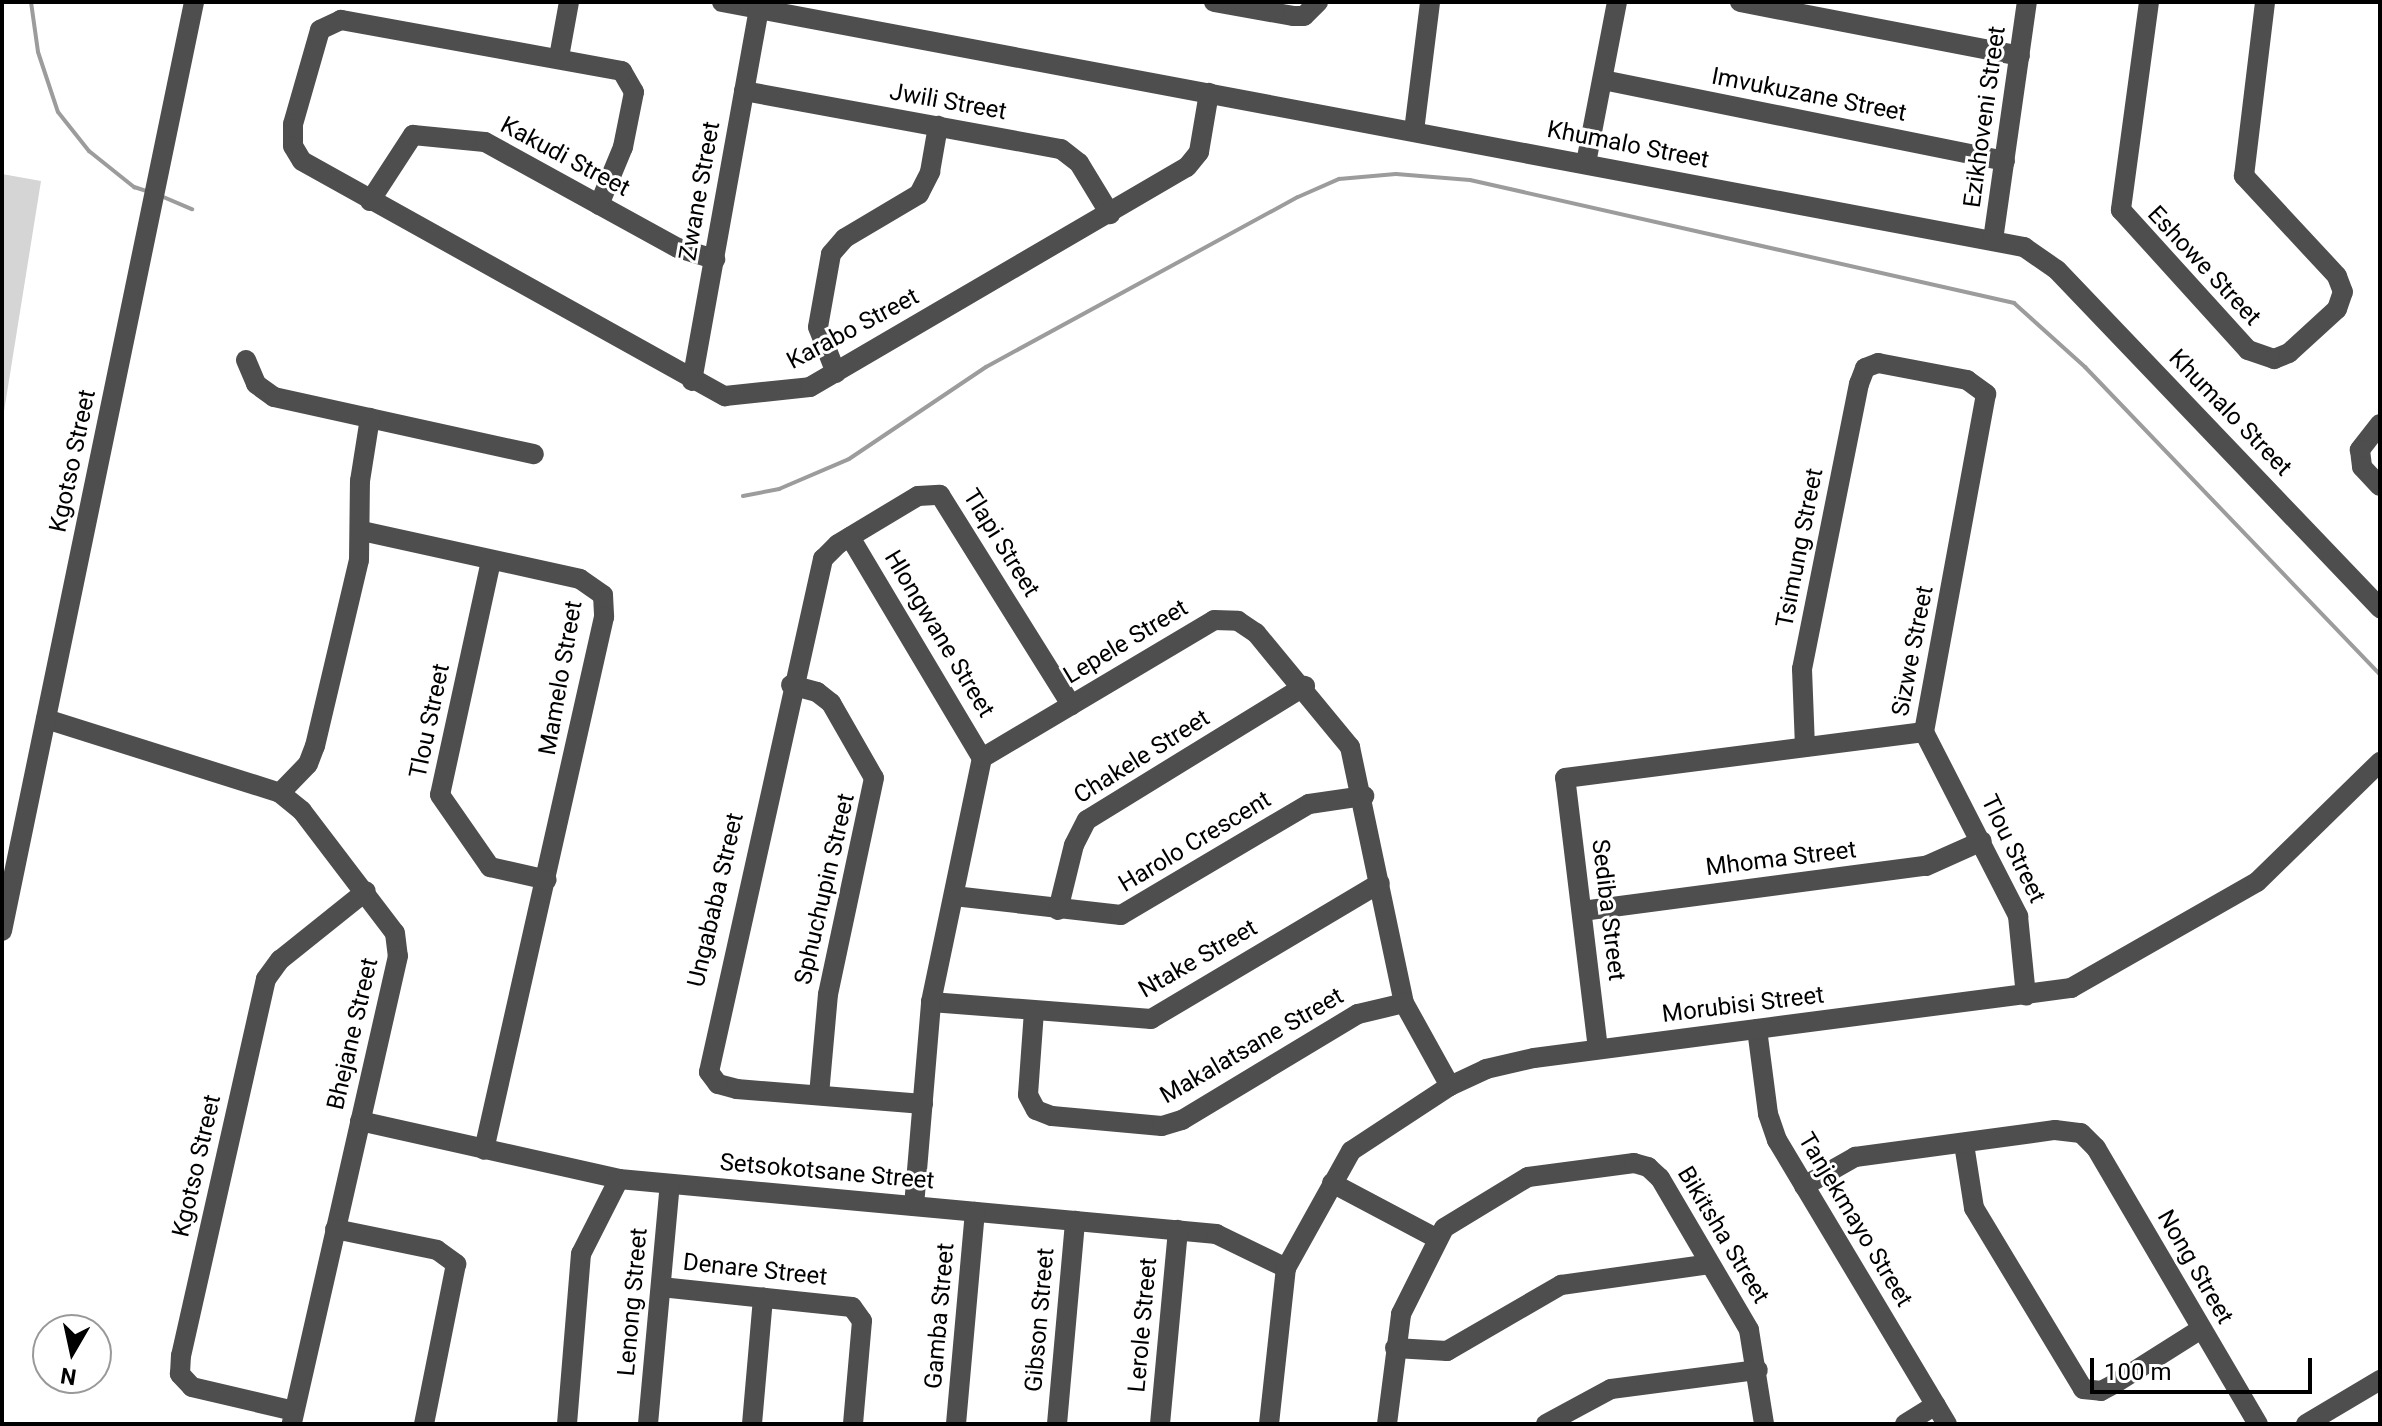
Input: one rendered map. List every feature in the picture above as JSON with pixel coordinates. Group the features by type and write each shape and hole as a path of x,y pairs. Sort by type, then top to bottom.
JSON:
{"street":[{"name":"Kgotso Street","path":"2,931 194,2"},
{"path":"569,2 559,57 622,71 633,85 623,147 599,205"},
{"name":"Khumalo Street","path":"722,2 1993,240 2043,257 2380,608"},
{"path":"1214,2 1293,16 1310,12 1318,2"},
{"path":"1414,131 1430,2"},
{"path":"1586,163 1617,2"},
{"path":"1740,2 2020,56"},
{"name":"Ezikhoveni Street","path":"1993,240 2027,2"},
{"name":"Eshowe Street","path":"2149,2 2120,201 2123,216 2248,350 2274,359 2289,353 2337,309 2343,292 2337,276 2244,176 2265,2"},
{"name":"Zwane Street","path":"692,381 759,9"},
{"name":"Karabo Street","path":"559,57 334,20 320,30 293,124 297,155 370,201 692,381 734,396 798,391 836,373 1110,214 1194,161 1206,130 1209,93"},
{"name":"Imvukuzane Street","path":"1603,80 2005,161"},
{"name":"Jwili Street","path":"744,91 1072,154 1110,214"},
{"path":"836,373 818,327 831,254 845,238 919,194 930,172 938,126"},
{"name":"Kakudi Street","path":"370,201 407,139 430,133 500,148 678,248 715,259"},
{"path":"246,360 256,384 274,397 534,454"},
{"name":"Sizwe Street","path":"1565,778 1924,732 1986,394 1967,380 1870,364"},
{"name":"Tsimung Street","path":"1805,747 1802,669 1859,384 1870,364"},
{"path":"280,793 308,764 315,746 362,531 359,492 370,418"},
{"path":"2380,424 2360,450 2362,467 2380,486"},
{"name":"Tlapi Street","path":"850,537 918,496 940,495 953,508 1071,705"},
{"name":"Mamelo Street","path":"362,531 580,579 598,588 605,605 547,880 484,1150"},
{"name":"Ungababa Street","path":"850,537 829,552 819,567 707,1065 712,1079 725,1087 923,1104"},
{"name":"Hlongwane Street","path":"850,537 982,758"},
{"name":"Tlou Street","path":"491,561 440,795 490,867 547,880"},
{"name":"Lepele Street","path":"982,758 1207,623 1223,618 1238,621 1256,633 1305,686 1346,738 1364,796 1404,1003 1450,1086"},
{"name":"Sphuchupin Street","path":"791,685 817,692 831,703 874,778 828,994 819,1094"},
{"name":"Chakele Street","path":"1058,910 1074,845 1087,820 1305,686"},
{"name":"Bhejane Street","path":"46,719 280,793 302,811 395,933 398,956 293,1418"},
{"name":"Tlou Street","path":"1924,732 1982,841 2020,925 2026,996"},
{"path":"914,1206 931,1002 982,758"},
{"name":"Morubisi Street","path":"1269,1424 1286,1268 1332,1183 1362,1141 1450,1086 1504,1063 2026,996 2081,983 2243,892 2380,762"},
{"name":"Sediba Street","path":"1565,778 1598,1049"},
{"name":"Harolo Crescent","path":"954,896 1058,910 1127,913 1309,804 1364,796"},
{"name":"Mhoma Street","path":"1582,911 1926,866 1982,841"},
{"name":"Ntake Street","path":"931,1002 1151,1019 1380,883"},
{"name":"Kgotso Street","path":"293,1418 192,1387 180,1374 181,1356 266,979 280,960 366,891"},
{"name":"Makalatsane Street","path":"1034,1011 1028,1095 1036,1110 1052,1116 1162,1126 1182,1120 1358,1014 1404,1003"},
{"name":"Tanjekmayo Street","path":"1757,1029 1772,1129 1947,1424"},
{"name":"Setsokotsane Street","path":"360,1121 619,1179 1178,1230 1236,1241 1286,1268"},
{"name":"Nong Street","path":"1964,1144 2055,1130 2086,1136 2258,1424"},
{"path":"1804,1186 1855,1157 1964,1144 1974,1208 2083,1389 2101,1391 2201,1329"},
{"name":"Bikitsha Street","path":"1387,1424 1395,1348 1405,1300 1436,1238 1452,1222 1518,1181 1634,1163 1648,1167 1660,1178 1749,1330 1758,1370 1764,1424"},
{"path":"567,1424 581,1254 619,1179"},
{"path":"1332,1183 1436,1238"},
{"name":"Lenong Street","path":"648,1424 670,1184"},
{"name":"Gamba Street","path":"956,1424 975,1212"},
{"name":"Gibson Street","path":"1057,1424 1075,1221"},
{"path":"335,1229 437,1250 456,1264 424,1424"},
{"name":"Lerole Street","path":"1160,1424 1178,1230"},
{"path":"1395,1348 1447,1351 1561,1285 1710,1264"},
{"name":"Denare Street","path":"661,1287 845,1305 857,1311 862,1321 853,1424"},
{"path":"752,1424 763,1297"},
{"path":"1546,1424 1611,1389 1758,1370"},
{"path":"2306,1424 2380,1380"},
{"path":"1905,1424 1936,1405"}],"shaded area":[{"path":"2,174 41,181 2,424"}],"waterway":[{"path":"31,2 38,52 58,112 89,151 134,187 149,192"},
{"path":"743,496 779,489 849,459 986,367 1298,197 1339,179 1396,174 1470,180 2014,303 2085,367 2380,675"},
{"path":"161,196 192,209"}]}
